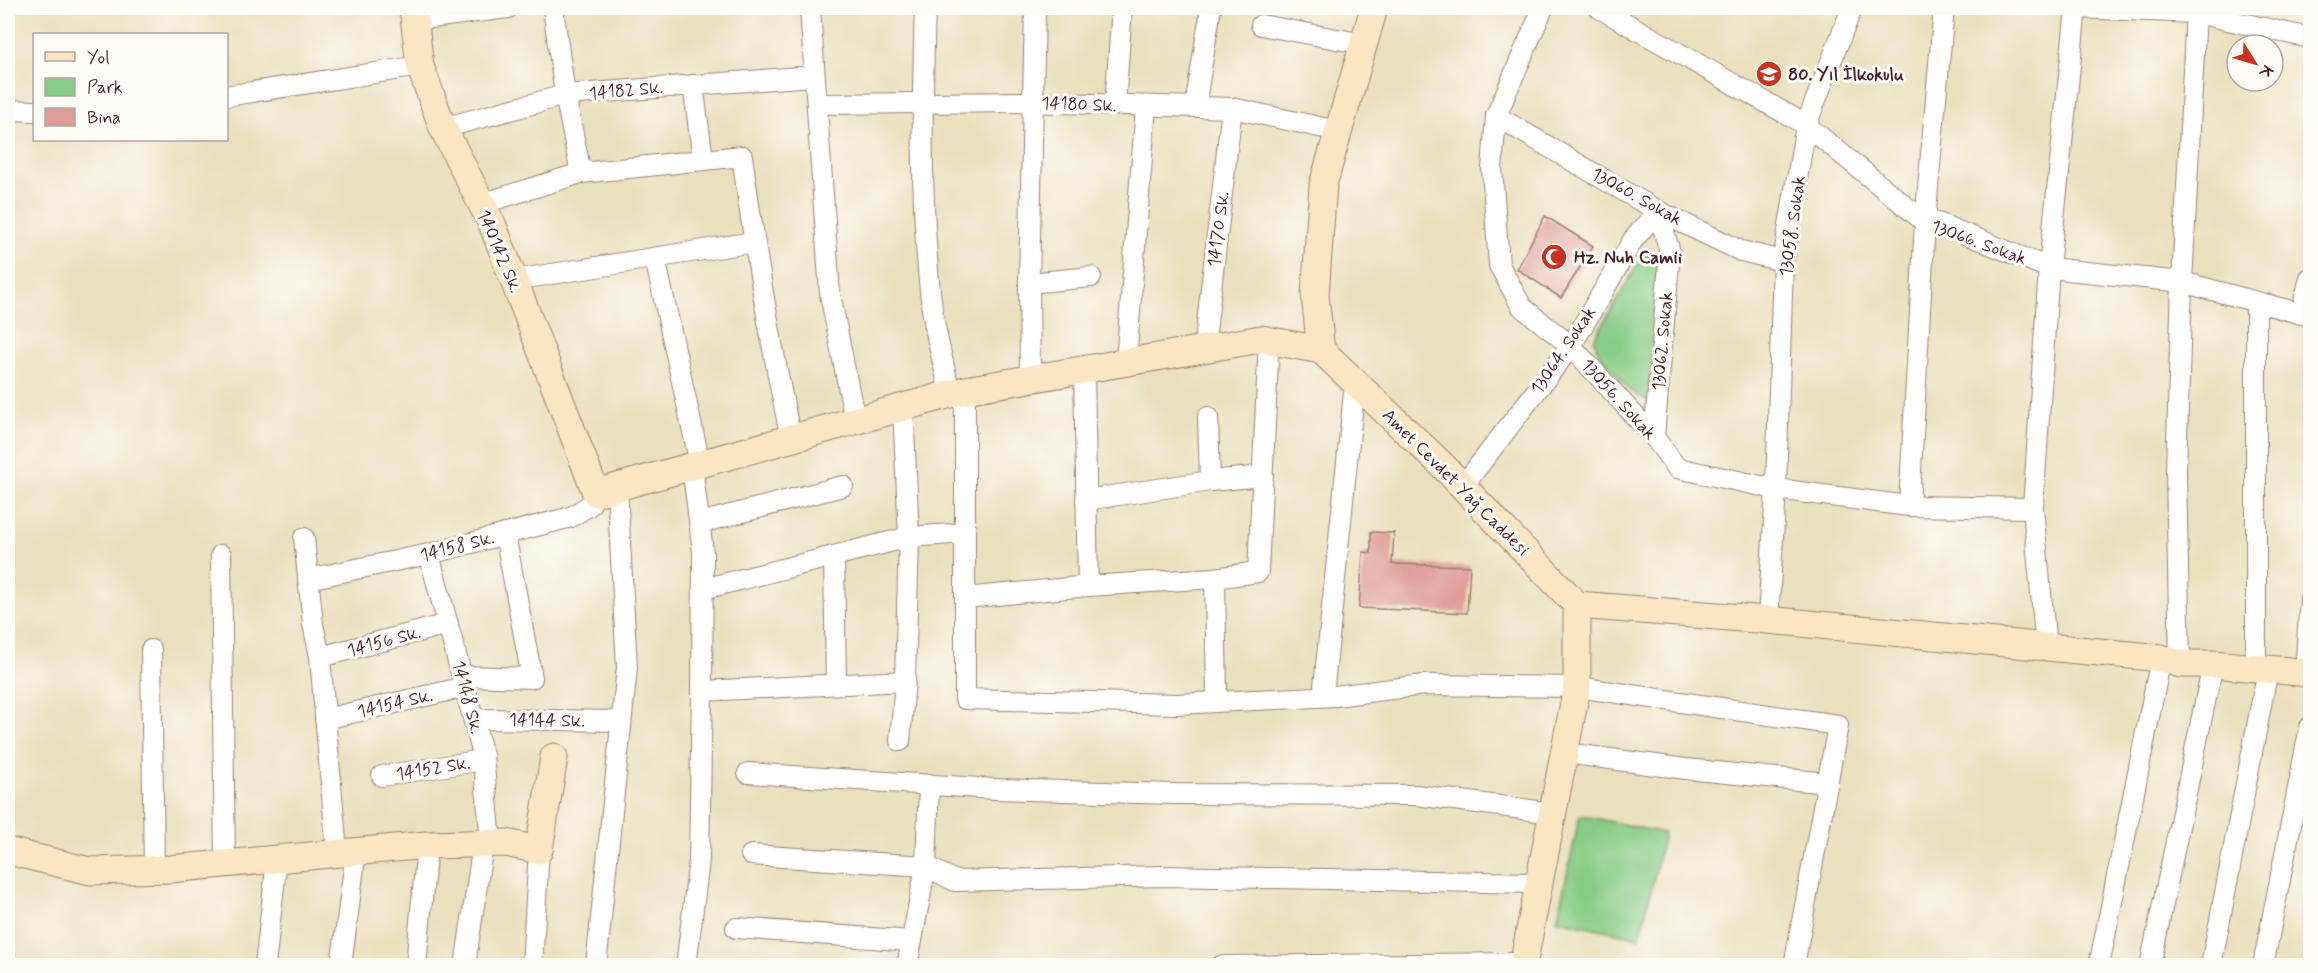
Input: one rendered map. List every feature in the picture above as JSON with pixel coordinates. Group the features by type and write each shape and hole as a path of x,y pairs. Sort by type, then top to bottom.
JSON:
{"main road":[{"path":"606,490 958,392 1269,339 1321,350 1315,295 1323,185 1374,8"},
{"name":"140142 Sk.","path":"414,14 420,66 442,128 493,226 514,280 606,490"},
{"name":"Amet Cevdet Yağ Caddesi","path":"1321,350 1463,486 1577,605"},
{"path":"1523,964 1577,687 1577,605 1768,620 2308,673"},
{"path":"8,851 90,871 225,864 427,845 506,843 539,850 554,757"}],"street":[{"path":"414,14 508,8"},
{"path":"553,8 565,95 581,173"},
{"path":"810,8 830,294 855,421"},
{"path":"925,8 922,102 926,238 931,302 958,392 965,533 965,699 1178,704 1323,696 1424,685 1577,687 1838,725 1794,966"},
{"path":"1030,379 1031,102 1035,8"},
{"path":"1115,105 1122,8"},
{"path":"1195,107 1211,8"},
{"name":"13056. Sokak","path":"1543,8 1496,116 1492,169 1499,265 1522,307 1571,346 1654,437 1677,468 1776,489 1909,506 2033,508"},
{"name":"13066. Sokak","path":"1599,8 1806,125 1925,222 1938,223 2049,268 2182,282 2306,315"},
{"name":"13058. Sokak","path":"1768,620 1776,489 1783,261 1806,125 1852,8"},
{"path":"1909,506 1925,222 1944,8"},
{"path":"2046,647 2033,508 2049,268 2076,8 2198,10 2310,38"},
{"path":"2099,966 2171,661 2182,282 2198,10"},
{"path":"1261,25 1364,44"},
{"path":"228,96 420,66"},
{"name":"14182 Sk.","path":"442,128 565,95 813,76"},
{"path":"693,85 703,159"},
{"name":"14180 Sk.","path":"817,104 1031,102 1232,108 1338,131"},
{"path":"1126,362 1146,106"},
{"name":"14170 Sk.","path":"1204,349 1232,108"},
{"path":"8,110 33,111"},
{"name":"13060. Sokak","path":"1496,116 1658,211 1741,250 1783,261"},
{"path":"481,204 581,173 742,156 754,242 791,439"},
{"name":"13064. Sokak","path":"1463,486 1571,346 1633,240 1658,211"},
{"name":"13062. Sokak","path":"1654,437 1670,252 1658,211"},
{"path":"514,280 754,242"},
{"path":"655,258 696,465 703,552 699,860 686,966"},
{"path":"1029,283 1091,277"},
{"path":"2306,315 2310,278"},
{"path":"2211,966 2262,668 2256,302"},
{"path":"965,598 1088,586 1215,578 1258,572 1269,339"},
{"path":"1084,370 1088,586"},
{"path":"1323,696 1355,383"},
{"path":"900,741 905,681 909,537 903,408"},
{"path":"1209,417 1210,481"},
{"path":"1086,500 1210,481 1263,476"},
{"path":"700,523 843,486"},
{"path":"596,966 627,668 606,490"},
{"name":"14158 Sk.","path":"308,579 429,554 570,517 590,505 606,490"},
{"path":"703,589 909,537 965,533"},
{"name":"14154 Sk.","path":"325,718 463,682 532,678 505,534"},
{"path":"304,538 313,624 320,657 325,718 346,853 341,966"},
{"name":"14148 Sk.","path":"429,554 483,760 487,844 465,966"},
{"path":"221,555 225,864"},
{"path":"834,556 836,684"},
{"path":"1215,578 1217,702"},
{"path":"2308,673 2310,599"},
{"name":"14156 Sk.","path":"320,657 448,624"},
{"path":"151,650 154,869"},
{"path":"2150,966 2213,663"},
{"path":"702,691 905,681"},
{"name":"14144 Sk.","path":"474,719 621,721"},
{"path":"2264,966 2310,727"},
{"path":"1564,753 1686,769 1828,783"},
{"name":"14152 Sk.","path":"382,776 483,760"},
{"path":"748,773 995,789 1176,794 1416,795 1553,813"},
{"path":"907,966 926,866 929,784"},
{"path":"417,966 427,845"},
{"path":"532,966 539,850"},
{"path":"751,855 926,866 955,881 1164,876 1539,883"},
{"path":"266,966 277,859"},
{"path":"736,928 912,941"},
{"path":"1221,966 1523,964"}],"green space":[{"path":"1649,254 1657,260 1661,270 1648,401 1630,391 1598,352 1594,339 1638,264"},
{"path":"1580,815 1664,833 1640,938 1557,920"}],"building":[{"name":"Hz. Nuh Camii","path":"1545,216 1593,246 1561,298 1517,269"},
{"path":"1371,532 1394,533 1392,564 1470,566 1467,613 1359,608 1363,552 1371,553"}],"place":[{"name":"80. Yıl İlkokulu","path":"1769,74"},
{"name":"Hz. Nuh Camii","path":"1554,257"}]}
